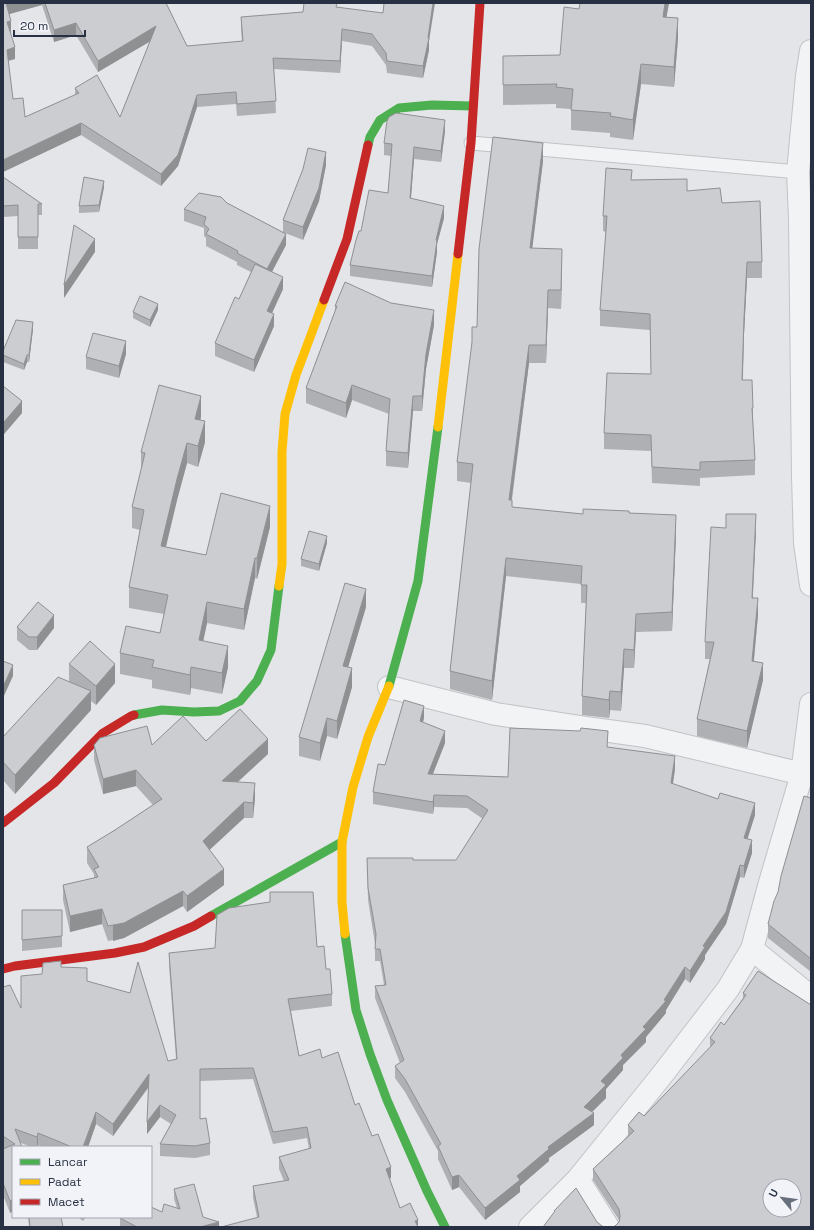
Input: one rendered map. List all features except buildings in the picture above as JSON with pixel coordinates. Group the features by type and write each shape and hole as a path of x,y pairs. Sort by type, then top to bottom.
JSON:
{"main road":[{"path":"445,1227 427,1191 387,1100 356,1010 348,959 342,902 342,842 355,780 368,737 388,687 418,581 444,385 453,292 471,143 472,106 480,3"},
{"path":"3,823 54,783 103,733 131,716 162,710 194,712 219,711 240,701 257,681 271,650 282,564 282,452 285,414 296,376 347,239 370,137 380,120 400,108 432,105 472,106"},
{"path":"3,969 115,953 144,947 194,926 342,842"}],"street":[{"path":"811,51 807,76 798,172 808,547 811,585"},
{"path":"388,687 496,714 645,736 806,775"},
{"path":"530,1227 578,1179 698,1029 728,989 752,949 769,886 806,775 811,704"},
{"path":"752,949 811,998"},
{"path":"578,1179 608,1227"}],"lane":[{"path":"471,143 798,172"}],"traffic: fast":[{"path":"368,145 370,137 380,120 399,108 432,105 473,106"},
{"path":"389,686 418,581 438,427"},
{"path":"134,715 162,710 194,712 219,711 240,701 257,681 271,650 279,586"},
{"path":"211,916 342,842"},
{"path":"345,934 356,1010 370,1054 387,1100 427,1191 445,1227"}],"traffic: slow":[{"path":"438,427 458,254"},
{"path":"279,586 282,564 282,452 285,414 296,375 324,300"},
{"path":"345,934 342,902 342,842 353,787 368,737 389,686"}],"traffic: jam":[{"path":"458,254 471,143 480,3"},
{"path":"324,300 347,239 368,145"},
{"path":"3,823 54,783 103,733 134,715"},
{"path":"3,969 15,966 115,953 144,947 194,926 211,916"}]}
